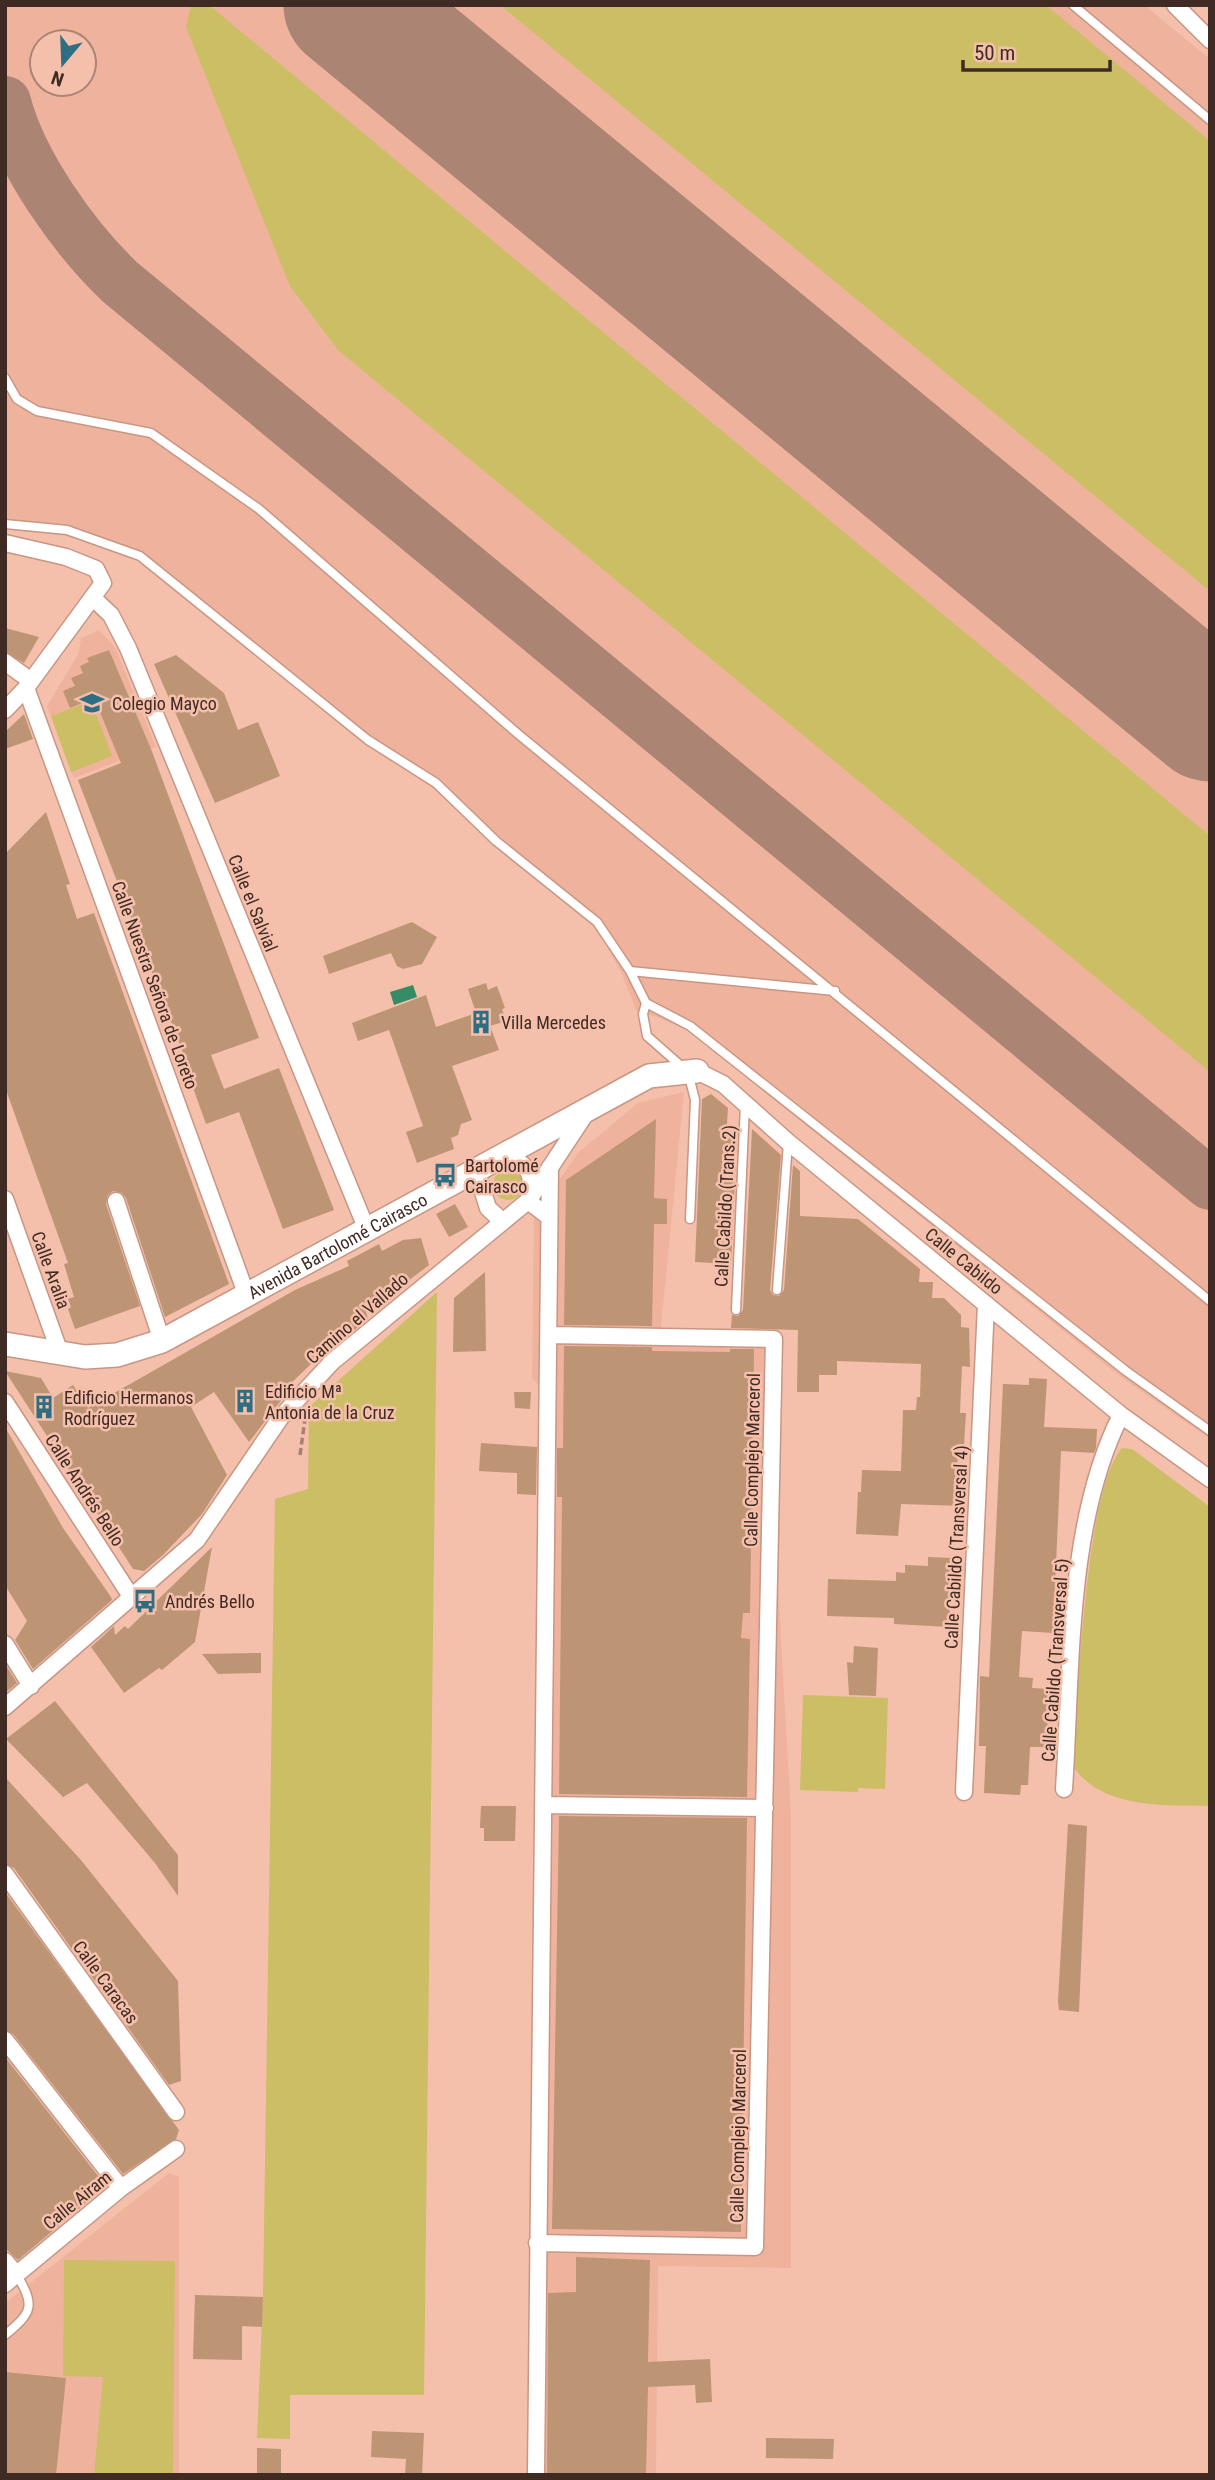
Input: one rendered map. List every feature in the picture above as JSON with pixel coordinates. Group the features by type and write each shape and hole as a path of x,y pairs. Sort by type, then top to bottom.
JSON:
{"street":[{"path":"1175,5 1210,40"},
{"path":"5,543 66,557 96,569 103,583 29,685 5,710"},
{"name":"Calle el Salvial","path":"93,598 111,615 128,648 367,1230"},
{"path":"5,662 29,685"},
{"name":"Calle Nuestra Señora de Loreto","path":"29,685 247,1296"},
{"name":"Avenida Bartolomé Cairasco","path":"5,1344 85,1357 117,1355 162,1341 649,1076 693,1071"},
{"name":"Calle Cabildo","path":"693,1071 723,1084 788,1142 1121,1415 1210,1479"},
{"name":"Camino el Vallado","path":"5,1707 197,1540 281,1417 297,1399 332,1362 527,1201 589,1108"},
{"path":"506,1154 523,1164 529,1172 532,1184 527,1201 549,1217"},
{"path":"536,2475 550,1167"},
{"path":"476,1170 488,1208 501,1220"},
{"name":"Calle Aralia","path":"5,1199 60,1353"},
{"path":"117,1201 162,1341"},
{"name":"Calle Cabildo (Transversal 4)","path":"964,1792 986,1304"},
{"name":"Calle Complejo Marcerol","path":"537,2243 755,2247 774,1339 549,1335"},
{"name":"Calle Andrés Bello","path":"5,1402 132,1598"},
{"name":"Calle Cabildo (Transversal 5)","path":"1065,1789 1078,1579 1095,1484 1109,1439 1121,1415"},
{"path":"5,1644 31,1686"},
{"path":"543,1805 765,1808"},
{"name":"Calle Caracas","path":"5,1874 176,2112"},
{"path":"5,2040 121,2188"},
{"name":"Calle Airam","path":"11,2279 121,2188 176,2150"},
{"path":"5,2261 11,2279"}],"lane":[{"path":"1073,5 1210,120"},
{"path":"5,378 17,398 37,411 151,433 259,509 518,734 835,991 1210,1301"},
{"path":"5,524 67,530 141,556 368,740 436,783 496,841 597,922 630,971 646,1003 690,1026 1125,1371 1210,1431"},
{"path":"630,971 835,991"},
{"path":"646,1003 643,1014 647,1036 693,1071 695,1100 690,1219"},
{"name":"Calle Cabildo (Trans.2)","path":"736,1310 745,1104"},
{"path":"777,1290 788,1142"},
{"path":"5,2335 23,2320 30,2307 29,2297 11,2279"}],"path":[{"path":"297,1399 304,1415 305,1431 300,1455"}],"shaded area":[{"path":"5,5 1150,5 1148,8 1210,59 1210,1439 1121,1377 687,1030 637,1012 622,974 595,925 507,856 434,789 367,744 138,559 59,533 5,528"},
{"path":"191,5 209,5 1210,836 1210,1072 338,350 290,286 186,27"},
{"path":"500,5 1046,5 1210,141 1210,591"},
{"name":"Colegio Mayco","path":"99,630 115,647 156,747 74,778 47,706 79,653 81,638"},
{"path":"91,701 112,756 71,772 51,716"},
{"path":"413,985 417,997 394,1005 390,992"},
{"path":"684,1092 660,1336 774,1339 778,1586 791,1814 791,2268 658,2266 656,2475 536,2475 546,1587 557,1405 532,1378 534,1217 578,1153 638,1103"},
{"path":"508,1170 514,1171 522,1179 522,1191 514,1199 508,1200 502,1199 494,1191 493,1185 494,1179 502,1171"},
{"path":"437,1292 424,2395 290,2395 290,2439 257,2438 263,2297 275,1499 308,1489 309,1407"},
{"path":"1122,1448 1132,1449 1210,1507 1210,1806 1154,1804 1117,1797 1085,1780 1073,1766 1081,1648 1092,1550 1099,1506 1109,1471"},
{"path":"803,1695 888,1698 885,1789 858,1788 858,1792 800,1790"},
{"path":"169,2173 179,2177 179,2475 5,2475 5,2303"},
{"path":"64,2260 175,2261 173,2475 94,2475 103,2377 63,2376"}],"building":[{"path":"5,628 39,637 24,663 5,652"},
{"path":"109,650 151,749 259,1038 211,1055 224,1089 279,1068 334,1210 283,1229 239,1112 206,1124 192,1085 195,1084 78,780 121,763 94,698 70,708 63,691 75,686 71,678 83,673 80,666 89,662 87,658"},
{"path":"176,655 224,693 238,730 258,722 280,776 215,803 154,664"},
{"path":"24,714 33,739 5,749 5,732"},
{"path":"46,812 70,884 66,885 77,919 94,913 229,1284 165,1317 126,1198 122,1193 113,1191 108,1195 106,1204 140,1306 75,1329 68,1309 71,1307 68,1299 74,1297 64,1264 68,1263 5,1087 5,854"},
{"path":"412,922 437,937 422,964 403,969 397,966 391,953 329,974 323,956"},
{"path":"486,983 488,990 497,986 505,1008 502,1009 506,1021 490,1026 499,1050 452,1066 472,1120 461,1124 458,1135 451,1138 454,1149 417,1163 406,1132 423,1126 389,1030 358,1041 352,1023 426,995 436,1027 476,1013 468,989"},
{"path":"711,1094 728,1108 726,1139 737,1135 731,1264 695,1262 702,1099"},
{"path":"656,1119 654,1198 667,1199 667,1224 654,1224 652,1326 564,1325 566,1180"},
{"path":"752,1129 781,1155 770,1290 773,1295 779,1296 784,1290 793,1165 800,1171 800,1216 858,1219 920,1269 919,1282 933,1282 932,1298 944,1298 961,1315 961,1327 969,1328 970,1367 962,1366 961,1388 960,1413 966,1413 964,1445 958,1444 957,1482 965,1483 963,1506 901,1504 898,1536 856,1534 858,1492 861,1492 862,1470 901,1471 903,1410 916,1410 917,1397 920,1397 921,1364 837,1361 837,1375 819,1375 819,1392 797,1392 798,1330 731,1328 732,1315 738,1316 743,1310"},
{"path":"455,1204 468,1227 449,1237 436,1214"},
{"path":"421,1238 429,1265 395,1291 395,1297 366,1312 368,1319 339,1342 338,1338 287,1387 289,1390 249,1442 214,1392 191,1407 227,1475 202,1514 163,1555 144,1571 133,1569 5,1371 41,1378 53,1398 73,1385 88,1408 295,1290 349,1266 347,1261 379,1244 382,1251 403,1240"},
{"path":"485,1272 486,1351 453,1352 454,1298"},
{"path":"564,1346 652,1347 652,1351 730,1352 730,1349 754,1349 750,1613 743,1613 741,1638 750,1639 747,1797 559,1794 562,1497 557,1497 557,1448 563,1448"},
{"path":"1029,1378 1047,1379 1044,1427 1097,1429 1096,1448 1094,1453 1061,1451 1053,1633 1022,1631 1019,1677 1033,1678 1032,1688 1050,1689 1046,1747 1030,1747 1028,1785 1021,1785 1020,1795 984,1793 986,1746 979,1746 980,1676 989,1677 1003,1384 1029,1385"},
{"path":"514,1392 531,1392 530,1409 515,1408"},
{"path":"5,1427 63,1528 112,1600 33,1669 15,1640 27,1621 5,1585"},
{"path":"481,1443 537,1447 536,1495 517,1494 517,1473 479,1471"},
{"path":"212,1547 195,1642 162,1670 159,1668 124,1693 91,1647 114,1626 115,1635 125,1626 128,1629"},
{"path":"928,1557 952,1558 949,1627 894,1624 894,1618 827,1616 828,1579 896,1581 896,1572 905,1573 905,1565 928,1566"},
{"path":"854,1646 878,1648 876,1696 849,1695 847,1662 853,1663"},
{"path":"261,1653 261,1673 218,1674 202,1654"},
{"path":"5,1664 17,1683 5,1693"},
{"path":"55,1701 178,1855 178,1896 155,1863 87,1783 63,1797 6,1739"},
{"path":"5,1777 80,1859 178,1981 181,2081 169,2085 14,1868 5,1864"},
{"path":"481,1806 516,1806 515,1841 484,1841 484,1828 480,1828"},
{"path":"559,1816 747,1818 741,2232 552,2229"},
{"path":"1068,1824 1087,1826 1079,2012 1059,2010 1058,2001"},
{"path":"5,1892 179,2130 176,2139 123,2174 13,2034 5,2030"},
{"path":"5,2057 106,2186 18,2260 5,2248"},
{"path":"576,2257 650,2260 648,2362 710,2359 712,2402 696,2403 695,2385 648,2387 646,2475 547,2475 548,2293 576,2292"},
{"path":"195,2295 263,2297 262,2327 242,2326 242,2360 193,2359"},
{"path":"5,2372 66,2378 56,2475 5,2475"},
{"path":"372,2431 424,2433 422,2475 405,2475 406,2459 371,2457"},
{"path":"766,2438 834,2439 833,2459 766,2458"},
{"path":"257,2448 281,2449 281,2475 257,2475"}],"taxiway":[{"path":"5,102 23,150 51,199 85,244 120,282 1210,1184"}],"runway":[{"path":"349,5 1210,716"}],"place":[{"name":"Colegio Mayco","path":"92,703"},
{"name":"Villa Mercedes","path":"481,1022"},
{"name":"Bartolomé Cairasco","path":"445,1175"},
{"name":"Edificio Mª Antonia de la Cruz","path":"245,1401"},
{"name":"Edificio Hermanos Rodríguez","path":"44,1407"},
{"name":"Andrés Bello","path":"145,1601"}]}
